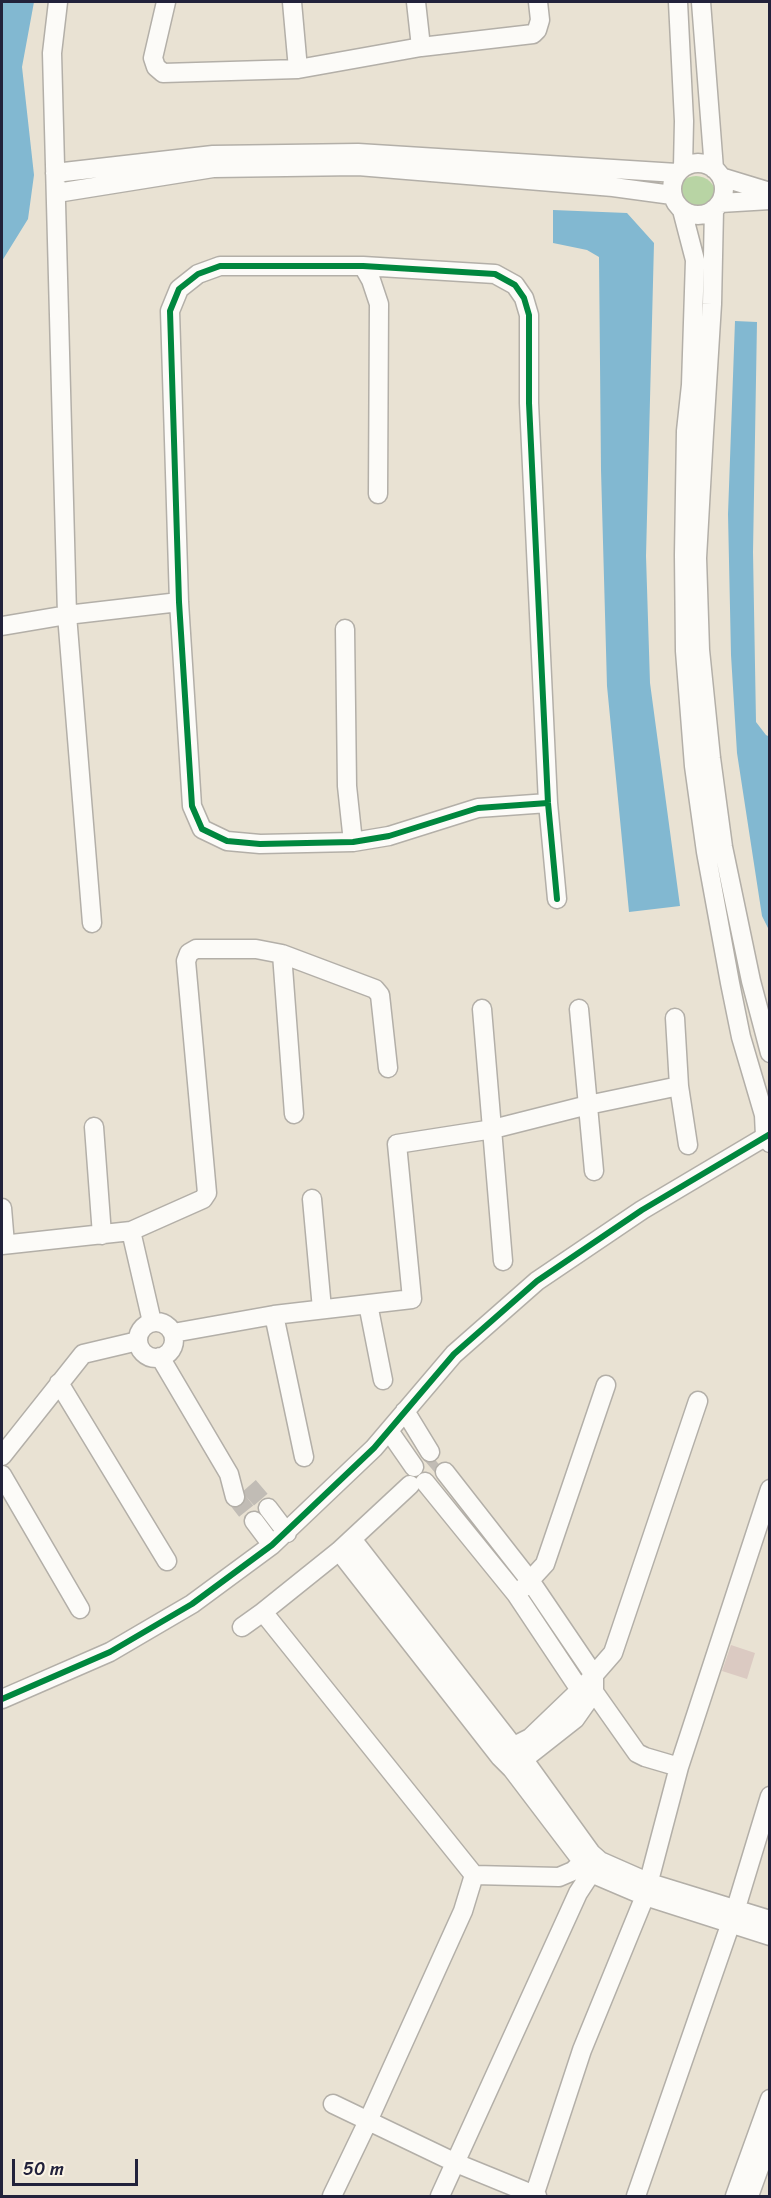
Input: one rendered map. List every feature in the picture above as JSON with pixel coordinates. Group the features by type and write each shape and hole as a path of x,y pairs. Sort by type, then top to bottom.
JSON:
{"street":[{"path":"58,2 52,53 67,615 92,923"},
{"path":"166,2 153,58 156,67 163,73 298,69 421,47 533,34 540,21 538,2"},
{"path":"292,2 298,69"},
{"path":"416,2 421,47"},
{"path":"678,2 684,121 680,170 672,184 672,195 676,204 682,210 698,215 717,206 770,200"},
{"path":"701,2 717,173 724,185 717,206 697,558 700,650 723,847 762,1033 770,1053"},
{"path":"55,173 213,155 358,153 680,170 699,163 717,173 770,192"},
{"path":"57,193 213,168 358,166 613,187 672,195"},
{"path":"2,1699 110,1652 192,1604 287,1533 374,1448 454,1354 537,1281 642,1210 768,1137 764,1115 741,1037 730,983 706,852 694,766 685,651 686,431 691,385 695,260 682,210"},
{"path":"548,803 478,808 389,836 353,842 260,844 227,841 202,829 192,806 179,602 170,311 179,289 198,274 220,266 363,266 495,274 515,285 524,298 529,315 529,403 548,803 557,899"},
{"path":"363,266 371,280 379,304 378,494"},
{"path":"686,431 690,436 696,437 704,433"},
{"path":"2,626 67,615 179,602"},
{"path":"345,629 348,786 353,842"},
{"path":"2,1208 3,1245 131,1232 203,1199 207,1193 187,957 192,950 256,949 282,954 375,989 380,995 388,1068"},
{"path":"282,954 294,1114"},
{"path":"730,983 734,988 740,988 751,981"},
{"path":"482,1009 503,1261"},
{"path":"579,1010 594,1171"},
{"path":"675,1018 679,1086 688,1145"},
{"path":"173,1333 274,1315 412,1299 397,1144 493,1129 588,1105 679,1086"},
{"path":"94,1127 102,1234"},
{"path":"312,1199 322,1309"},
{"path":"131,1232 150,1316 138,1341 143,1352 154,1358 160,1357 170,1351 174,1339 173,1333 164,1324 150,1316"},
{"path":"368,1304 383,1380"},
{"path":"274,1315 304,1457"},
{"path":"2,1456 83,1354 138,1341"},
{"path":"160,1357 242,1492"},
{"path":"59,1383 167,1561"},
{"path":"516,1594 531,1582 544,1564 606,1385"},
{"path":"512,1758 530,1738 590,1686 613,1653 698,1401"},
{"path":"405,1411 430,1452"},
{"path":"389,1431 414,1467"},
{"path":"445,1472 531,1582 590,1686"},
{"path":"2,1475 80,1609"},
{"path":"242,1627 418,1484 516,1594 590,1686 637,1753 679,1767"},
{"path":"333,2104 456,2163 535,2196 582,2050 648,1889 679,1767 770,1489"},
{"path":"268,1508 287,1533"},
{"path":"254,1521 272,1545"},
{"path":"345,1545 591,1862 648,1889 733,1916 770,1936"},
{"path":"263,1612 474,1875 559,1877 591,1862"},
{"path":"636,2196 733,1916 770,1796"},
{"path":"440,2196 591,1862"},
{"path":"332,2196 463,1911 474,1875"},
{"path":"733,1916 770,1920"},
{"path":"735,2196 770,2099"},
{"path":"749,2196 770,2138"}],"green space":[{"path":"696,176 704,177 710,182 715,188 715,204 710,210 704,215 696,216 688,215 682,210 677,204 676,196 677,188 682,182 688,177"}],"water":[{"path":"2,2 34,2 22,67 34,175 28,219 2,261"},
{"path":"553,210 627,213 654,243 646,556 650,683 680,906 629,912 607,686 601,470 599,257 587,250 553,243"},
{"path":"735,321 757,322 753,552 756,722 770,737 769,930 762,916 737,753 731,655 728,514"}],"building":[{"path":"731,1645 755,1653 747,1679 722,1671"}],"tunnel":[{"path":"410,1485 437,1462"},
{"path":"249,1486 268,1508"},
{"path":"235,1497 254,1521"}],"cycle path":[{"path":"548,803 478,808 389,836 353,842 260,844 227,841 202,829 192,806 179,602 170,311 179,289 198,274 220,266 363,266 495,274 515,285 524,298 529,315 529,403 548,803 557,899"},
{"path":"2,1699 110,1652 192,1604 272,1545 374,1448 454,1354 537,1281 642,1210 770,1134"}]}
